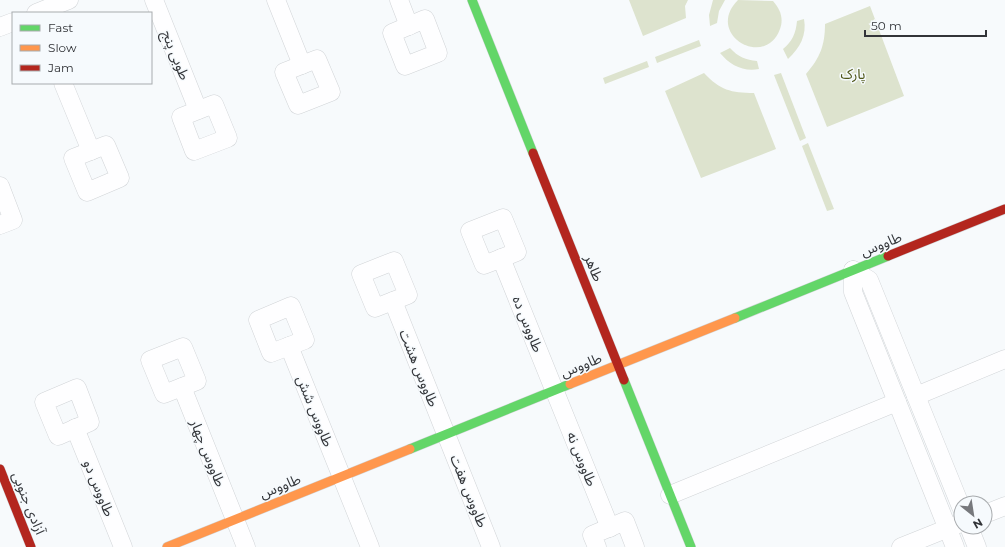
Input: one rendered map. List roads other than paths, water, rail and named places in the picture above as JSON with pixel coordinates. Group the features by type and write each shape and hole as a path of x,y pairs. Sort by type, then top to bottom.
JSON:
{"street":[{"path":"30,0 35,12"},
{"path":"38,12 69,0"},
{"name":"طوبی پنج","path":"154,0 198,110"},
{"path":"276,0 302,65"},
{"path":"399,0 409,26"},
{"name":"طاهر","path":"472,0 691,547"},
{"path":"0,27 12,22"},
{"path":"63,84 91,151"},
{"path":"0,186 13,220 0,225"},
{"name":"طاووس","path":"167,547 1005,209"},
{"name":"طاووس ده","path":"501,258 555,391"},
{"path":"853,270 869,280 956,495"},
{"path":"853,270 853,292 897,402 953,524"},
{"name":"طاووس هشت","path":"392,301 446,434"},
{"name":"طاووس شش","path":"289,346 370,547"},
{"path":"916,396 1005,359"},
{"name":"طاووس چهار","path":"182,387 246,547"},
{"name":"طاووس نه","path":"555,391 610,528"},
{"path":"670,495 897,402"},
{"name":"طاووس دو","path":"75,428 123,547"},
{"name":"طاووس هفت","path":"446,434 491,547"},
{"name":"آزادی جنوبی","path":"0,469 31,547"},
{"path":"993,511 1005,506"},
{"path":"597,547 592,535 625,521 636,547"},
{"path":"901,547 953,526"},
{"path":"954,535 955,547"},
{"path":"972,535 977,547"}],"park label":[{"name":"پارک","path":"853,74"}]}
